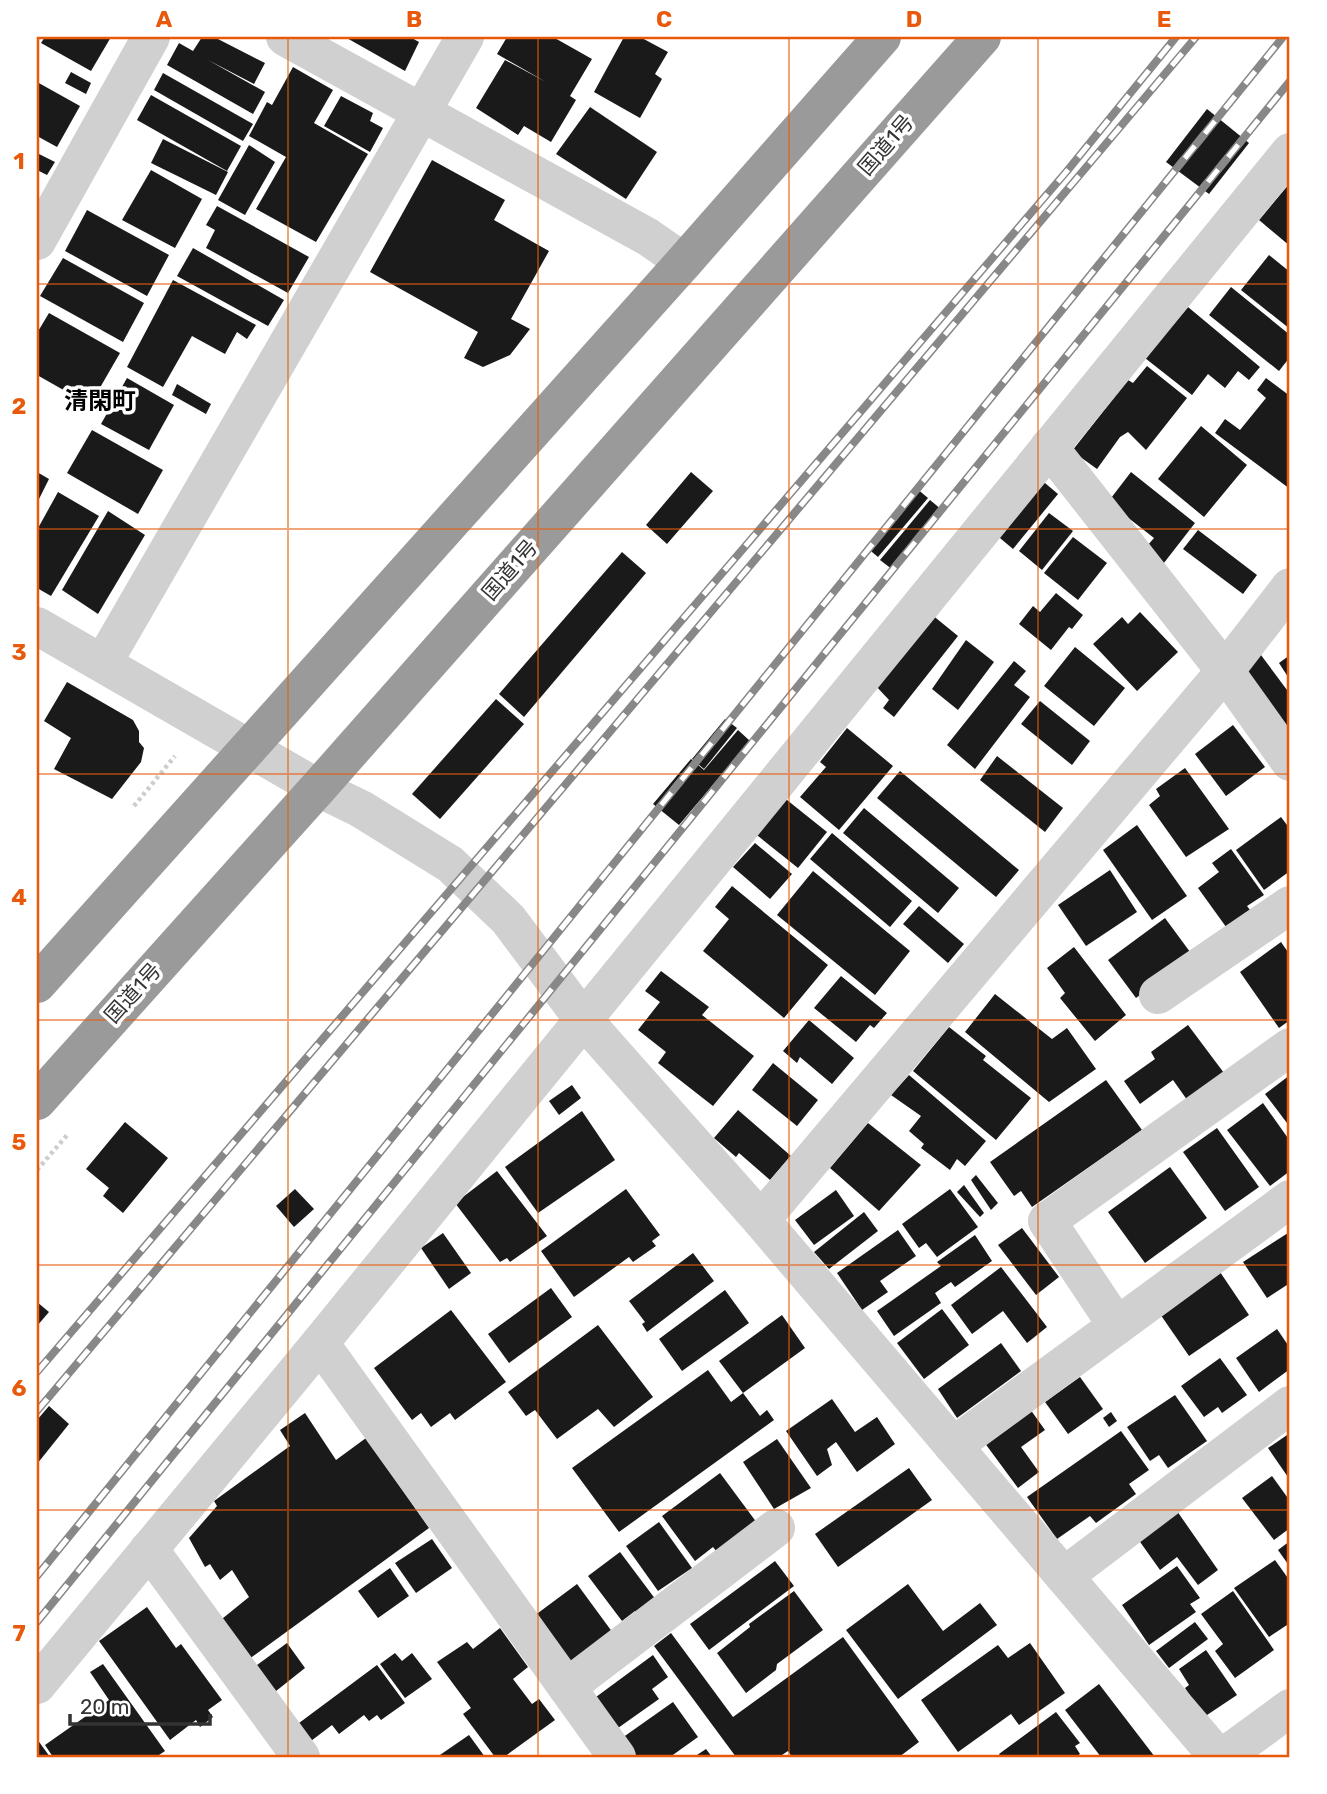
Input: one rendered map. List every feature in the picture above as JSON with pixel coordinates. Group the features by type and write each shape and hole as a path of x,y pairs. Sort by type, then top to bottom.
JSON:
{"highway":[{"path":"37,984 882,37"},
{"name":"国道1号","path":"37,1101 318,788 982,37"}],"street":[{"path":"37,241 150,37"},
{"path":"285,37 648,237 684,262"},
{"path":"103,663 465,37"},
{"path":"37,1685 320,1343 1290,152"},
{"path":"1049,447 1225,671 1290,762"},
{"path":"761,1220 1225,671 1290,587"},
{"path":"37,626 318,788 360,809 450,864 508,919 582,1018 761,1220 1063,1576 1221,1757 1290,1708"},
{"path":"1158,995 1290,905"},
{"path":"1117,1326 1047,1221 1290,1047"},
{"path":"953,1446 1290,1199"},
{"path":"320,1343 617,1757"},
{"path":"1063,1576 1290,1405"},
{"path":"567,1687 776,1528"},
{"path":"149,1549 300,1757"}],"building":[{"path":"45,37 111,37 91,71 41,43"},
{"path":"202,37 214,37 265,63 254,84 208,60 265,92 253,114 167,65 179,43 193,51"},
{"path":"345,37 410,37 419,42 405,71"},
{"path":"507,37 553,37 592,59 570,96 576,100 551,142 524,126 518,135 476,108 505,60 546,82 497,54"},
{"path":"624,37 640,37 668,52 655,74 662,79 640,118 594,92"},
{"path":"293,67 333,90 314,123 368,154 316,242 256,209 286,157 249,136 267,102 272,105"},
{"path":"71,72 91,83 86,94 65,83"},
{"path":"163,73 253,124 243,141 154,90"},
{"path":"37,82 80,106 57,147 37,136"},
{"path":"151,95 241,146 227,171 137,120"},
{"path":"341,96 373,113 370,121 383,128 370,152 324,126"},
{"path":"590,107 657,152 626,199 556,154"},
{"path":"1207,109 1249,143 1209,194 1166,162"},
{"path":"163,139 228,172 216,195 151,163"},
{"path":"249,145 275,162 245,215 218,200"},
{"path":"37,153 55,162 47,175 37,170"},
{"path":"432,160 505,200 494,220 549,251 511,319 530,329 510,355 483,367 464,358 478,332 370,272"},
{"path":"151,170 202,199 175,248 122,220"},
{"path":"1290,183 1290,246 1259,220"},
{"path":"217,206 309,257 288,293 206,248 215,230 206,225"},
{"path":"87,210 169,255 147,296 65,251"},
{"path":"193,248 284,300 268,326 177,276"},
{"path":"1269,255 1290,272 1290,329 1241,290"},
{"path":"63,258 144,303 123,342 40,296"},
{"path":"173,280 256,325 247,339 237,332 225,354 192,336 163,387 127,367"},
{"path":"1231,287 1290,335 1290,357 1279,371 1209,315"},
{"path":"1188,307 1260,367 1249,380 1238,371 1225,388 1208,374 1192,395 1145,358"},
{"path":"49,313 120,353 90,405 37,375 37,333"},
{"path":"1147,366 1187,398 1146,450 1128,432 1120,437 1097,469 1072,451 1128,380 1133,383"},
{"path":"127,378 174,405 149,450 101,424"},
{"path":"1266,378 1290,396 1290,489 1215,433 1225,419 1240,430 1266,398 1257,390"},
{"path":"177,384 211,404 206,414 172,395"},
{"path":"1201,426 1247,465 1204,517 1158,479"},
{"path":"92,430 163,470 138,514 67,473"},
{"path":"37,472 49,479 37,503"},
{"path":"691,472 713,491 667,544 646,525"},
{"path":"1131,472 1195,523 1160,568 1141,553 1154,538 1108,502"},
{"path":"1039,478 1058,494 1013,549 994,533"},
{"path":"916,488 928,498 878,557 866,547"},
{"path":"58,492 99,516 51,596 37,588 37,530"},
{"path":"930,500 942,510 893,570 880,560"},
{"path":"108,511 145,535 98,614 62,590"},
{"path":"1049,513 1073,531 1042,570 1019,551"},
{"path":"1198,530 1257,575 1243,594 1183,549"},
{"path":"1073,537 1107,563 1078,600 1044,573"},
{"path":"622,552 646,573 524,717 499,694"},
{"path":"1056,593 1083,615 1072,629 1069,627 1051,650 1019,624 1033,606 1040,612"},
{"path":"1140,612 1178,652 1137,691 1093,644 1122,617 1128,624"},
{"path":"931,614 958,636 894,717 883,708 889,700 875,685"},
{"path":"966,640 994,662 958,710 932,689"},
{"path":"1075,647 1125,688 1094,726 1044,686"},
{"path":"1255,647 1290,694 1290,744 1236,672"},
{"path":"1290,655 1290,680 1279,663"},
{"path":"1014,661 1026,671 1014,685 1030,697 975,769 947,745"},
{"path":"67,682 133,720 139,731 139,742 144,748 141,762 112,799 54,769 71,738 44,721"},
{"path":"496,699 524,724 440,819 412,794"},
{"path":"1040,701 1090,741 1072,765 1021,724"},
{"path":"725,719 737,728 704,769 692,759"},
{"path":"1233,725 1265,767 1226,796 1195,754"},
{"path":"847,728 893,766 839,830 800,797 826,767 820,762"},
{"path":"738,730 750,741 679,825 653,804 691,759 704,770"},
{"path":"997,756 1063,808 1045,832 980,780"},
{"path":"1185,768 1229,829 1186,857 1149,805 1160,796 1156,789"},
{"path":"900,771 1019,870 996,897 877,798"},
{"path":"782,796 827,832 798,868 753,832"},
{"path":"864,808 959,888 938,913 843,833"},
{"path":"1281,817 1290,829 1290,871 1264,890 1236,850"},
{"path":"1137,825 1187,896 1152,920 1103,850"},
{"path":"832,833 912,901 890,927 810,859"},
{"path":"755,843 792,874 770,899 733,867"},
{"path":"1231,849 1264,895 1247,906 1253,914 1229,931 1198,888 1219,872 1212,863"},
{"path":"1110,870 1137,912 1086,946 1058,905"},
{"path":"813,871 910,951 875,995 777,915"},
{"path":"732,886 828,965 784,1018 703,951 729,919 715,907"},
{"path":"919,906 964,944 948,963 903,924"},
{"path":"1165,918 1193,956 1136,998 1108,960"},
{"path":"1281,942 1290,955 1290,1020 1279,1028 1240,972"},
{"path":"1074,947 1126,1015 1095,1041 1060,998 1065,993 1047,968"},
{"path":"661,971 709,1007 702,1015 754,1056 713,1106 658,1063 666,1052 638,1030 660,1002 645,991"},
{"path":"841,976 887,1013 874,1028 870,1025 856,1042 814,1008"},
{"path":"995,994 1052,1039 1067,1028 1096,1069 1049,1102 965,1032"},
{"path":"809,1020 854,1058 832,1084 800,1057 797,1063 783,1051"},
{"path":"1188,1025 1227,1077 1190,1104 1173,1080 1140,1104 1124,1081 1155,1059 1151,1052"},
{"path":"949,1027 986,1056 983,1060 1031,1098 996,1140 913,1071"},
{"path":"773,1063 818,1100 797,1126 752,1090"},
{"path":"909,1075 986,1141 965,1166 957,1159 950,1170 921,1148 924,1144 909,1131 921,1116 891,1095"},
{"path":"1290,1075 1290,1127 1265,1094"},
{"path":"1106,1080 1142,1130 1032,1207 1021,1191 1014,1196 990,1162"},
{"path":"572,1085 581,1098 559,1115 549,1101"},
{"path":"1263,1103 1290,1141 1290,1171 1270,1186 1227,1130"},
{"path":"738,1110 791,1156 770,1180 739,1153 736,1157 714,1138"},
{"path":"582,1111 615,1160 538,1213 505,1167"},
{"path":"125,1122 168,1158 123,1213 103,1196 109,1188 86,1169"},
{"path":"868,1123 921,1165 879,1211 830,1168"},
{"path":"1217,1128 1259,1187 1225,1211 1183,1152"},
{"path":"1170,1167 1207,1218 1145,1263 1108,1212"},
{"path":"497,1171 547,1236 510,1262 507,1258 500,1262 455,1203"},
{"path":"976,1175 998,1203 991,1210 971,1180"},
{"path":"964,1185 984,1213 980,1217 957,1192"},
{"path":"295,1189 314,1209 294,1227 276,1206"},
{"path":"626,1189 660,1235 652,1241 656,1246 633,1262 629,1257 574,1297 541,1251"},
{"path":"950,1189 978,1227 937,1257 926,1243 919,1248 902,1224"},
{"path":"836,1190 854,1216 814,1245 795,1220"},
{"path":"864,1212 878,1231 829,1269 814,1252"},
{"path":"1022,1228 1059,1277 1036,1295 998,1245"},
{"path":"898,1230 916,1256 880,1281 888,1292 862,1310 837,1273"},
{"path":"443,1233 471,1273 449,1289 421,1248"},
{"path":"1288,1233 1290,1283 1267,1298 1243,1262"},
{"path":"975,1235 992,1261 955,1287 951,1282 935,1293 941,1303 894,1336 877,1311 941,1266 937,1262"},
{"path":"693,1253 714,1281 647,1332 642,1324 645,1322 629,1301"},
{"path":"1001,1267 1047,1327 1027,1343 1003,1311 972,1334 951,1305"},
{"path":"1218,1269 1249,1315 1189,1356 1158,1311"},
{"path":"551,1288 572,1317 509,1363 488,1334"},
{"path":"725,1290 749,1323 682,1371 659,1339"},
{"path":"37,1302 49,1312 37,1326"},
{"path":"942,1309 969,1345 924,1379 897,1343"},
{"path":"451,1310 506,1382 455,1420 450,1413 431,1427 421,1413 412,1420 374,1368"},
{"path":"782,1315 805,1348 743,1393 719,1361"},
{"path":"598,1325 653,1397 614,1427 598,1409 557,1439 535,1410 526,1416 508,1392"},
{"path":"1277,1329 1290,1348 1290,1369 1259,1392 1236,1358"},
{"path":"1001,1343 1021,1371 957,1418 938,1389"},
{"path":"1220,1358 1247,1395 1222,1413 1218,1407 1204,1417 1181,1386"},
{"path":"708,1370 731,1402 743,1393 760,1416 767,1410 774,1420 619,1532 572,1468"},
{"path":"1080,1377 1103,1409 1068,1434 1045,1402"},
{"path":"1175,1395 1207,1441 1168,1468 1159,1455 1150,1461 1127,1427"},
{"path":"832,1399 855,1432 877,1417 895,1444 857,1472 836,1442 827,1449 832,1465 817,1476 786,1431"},
{"path":"49,1406 69,1424 37,1464 37,1420"},
{"path":"1030,1409 1045,1430 1021,1447 1039,1472 1018,1488 984,1442"},
{"path":"1111,1412 1117,1421 1109,1427 1103,1418"},
{"path":"305,1413 336,1460 366,1438 429,1528 245,1662 217,1623 249,1597 232,1570 220,1580 210,1564 205,1567 189,1538 217,1506 214,1501 290,1446 280,1430"},
{"path":"1121,1431 1149,1470 1129,1484 1136,1494 1096,1523 1090,1516 1057,1539 1027,1497"},
{"path":"1290,1433 1290,1480 1268,1448"},
{"path":"777,1439 811,1488 774,1509 743,1462"},
{"path":"909,1468 932,1500 838,1567 815,1534"},
{"path":"720,1473 760,1527 720,1556 713,1547 695,1561 662,1516"},
{"path":"1272,1476 1290,1501 1290,1528 1274,1540 1242,1498"},
{"path":"1177,1511 1218,1570 1198,1585 1177,1557 1160,1570 1138,1539"},
{"path":"659,1522 692,1568 658,1591 626,1546"},
{"path":"432,1539 452,1568 416,1593 395,1563"},
{"path":"1290,1541 1290,1567 1278,1550"},
{"path":"620,1552 656,1600 622,1621 588,1576"},
{"path":"1275,1560 1290,1581 1290,1623 1269,1637 1234,1588"},
{"path":"775,1561 794,1586 709,1650 690,1624"},
{"path":"1177,1566 1200,1598 1190,1604 1196,1612 1149,1645 1122,1605"},
{"path":"390,1568 409,1596 378,1618 358,1591"},
{"path":"577,1584 613,1633 570,1664 530,1619"},
{"path":"908,1584 943,1631 980,1603 997,1625 898,1699 846,1630"},
{"path":"794,1591 823,1630 777,1664 776,1670 746,1693 717,1653 750,1627 749,1624"},
{"path":"1233,1591 1274,1650 1235,1678 1215,1651 1223,1644 1201,1614"},
{"path":"147,1607 176,1648 181,1644 222,1700 208,1710 213,1717 200,1727 196,1720 170,1740 99,1641"},
{"path":"1195,1622 1208,1639 1169,1668 1156,1651"},
{"path":"500,1628 528,1667 513,1679 532,1704 539,1699 555,1720 504,1757 495,1757 463,1714 471,1708 437,1662 467,1642 473,1649"},
{"path":"671,1633 733,1717 843,1637 919,1742 899,1757 792,1757 788,1751 779,1757 736,1757 654,1646"},
{"path":"287,1643 305,1668 261,1703 242,1676"},
{"path":"1030,1643 1065,1693 1019,1725 1011,1714 958,1752 921,1700 998,1645 1008,1658"},
{"path":"1206,1650 1237,1695 1204,1717 1185,1688 1189,1685 1179,1669"},
{"path":"395,1653 402,1661 412,1653 432,1679 405,1698 380,1664"},
{"path":"653,1655 668,1677 652,1689 659,1699 618,1728 596,1697"},
{"path":"103,1664 165,1751 156,1757 53,1757 45,1745 109,1700 90,1672"},
{"path":"377,1665 405,1703 381,1720 377,1715 369,1721 364,1715 339,1734 332,1725 307,1744 295,1726"},
{"path":"1099,1684 1155,1757 1101,1757 1065,1710"},
{"path":"673,1702 698,1737 670,1757 637,1757 622,1738"},
{"path":"1056,1712 1080,1743 1075,1746 1080,1754 1076,1757 1001,1757 999,1754"},
{"path":"469,1735 485,1757 437,1757"},
{"path":"37,1739 50,1757 37,1757"},
{"path":"706,1749 712,1757 694,1757"}],"railway":[{"path":"37,1372 1067,171 1176,37"},
{"path":"37,1411 1196,37"},
{"path":"37,1576 1283,37"},
{"path":"37,1622 1290,81"}],"district":[{"name":"清閑町","path":"100,401"}]}
